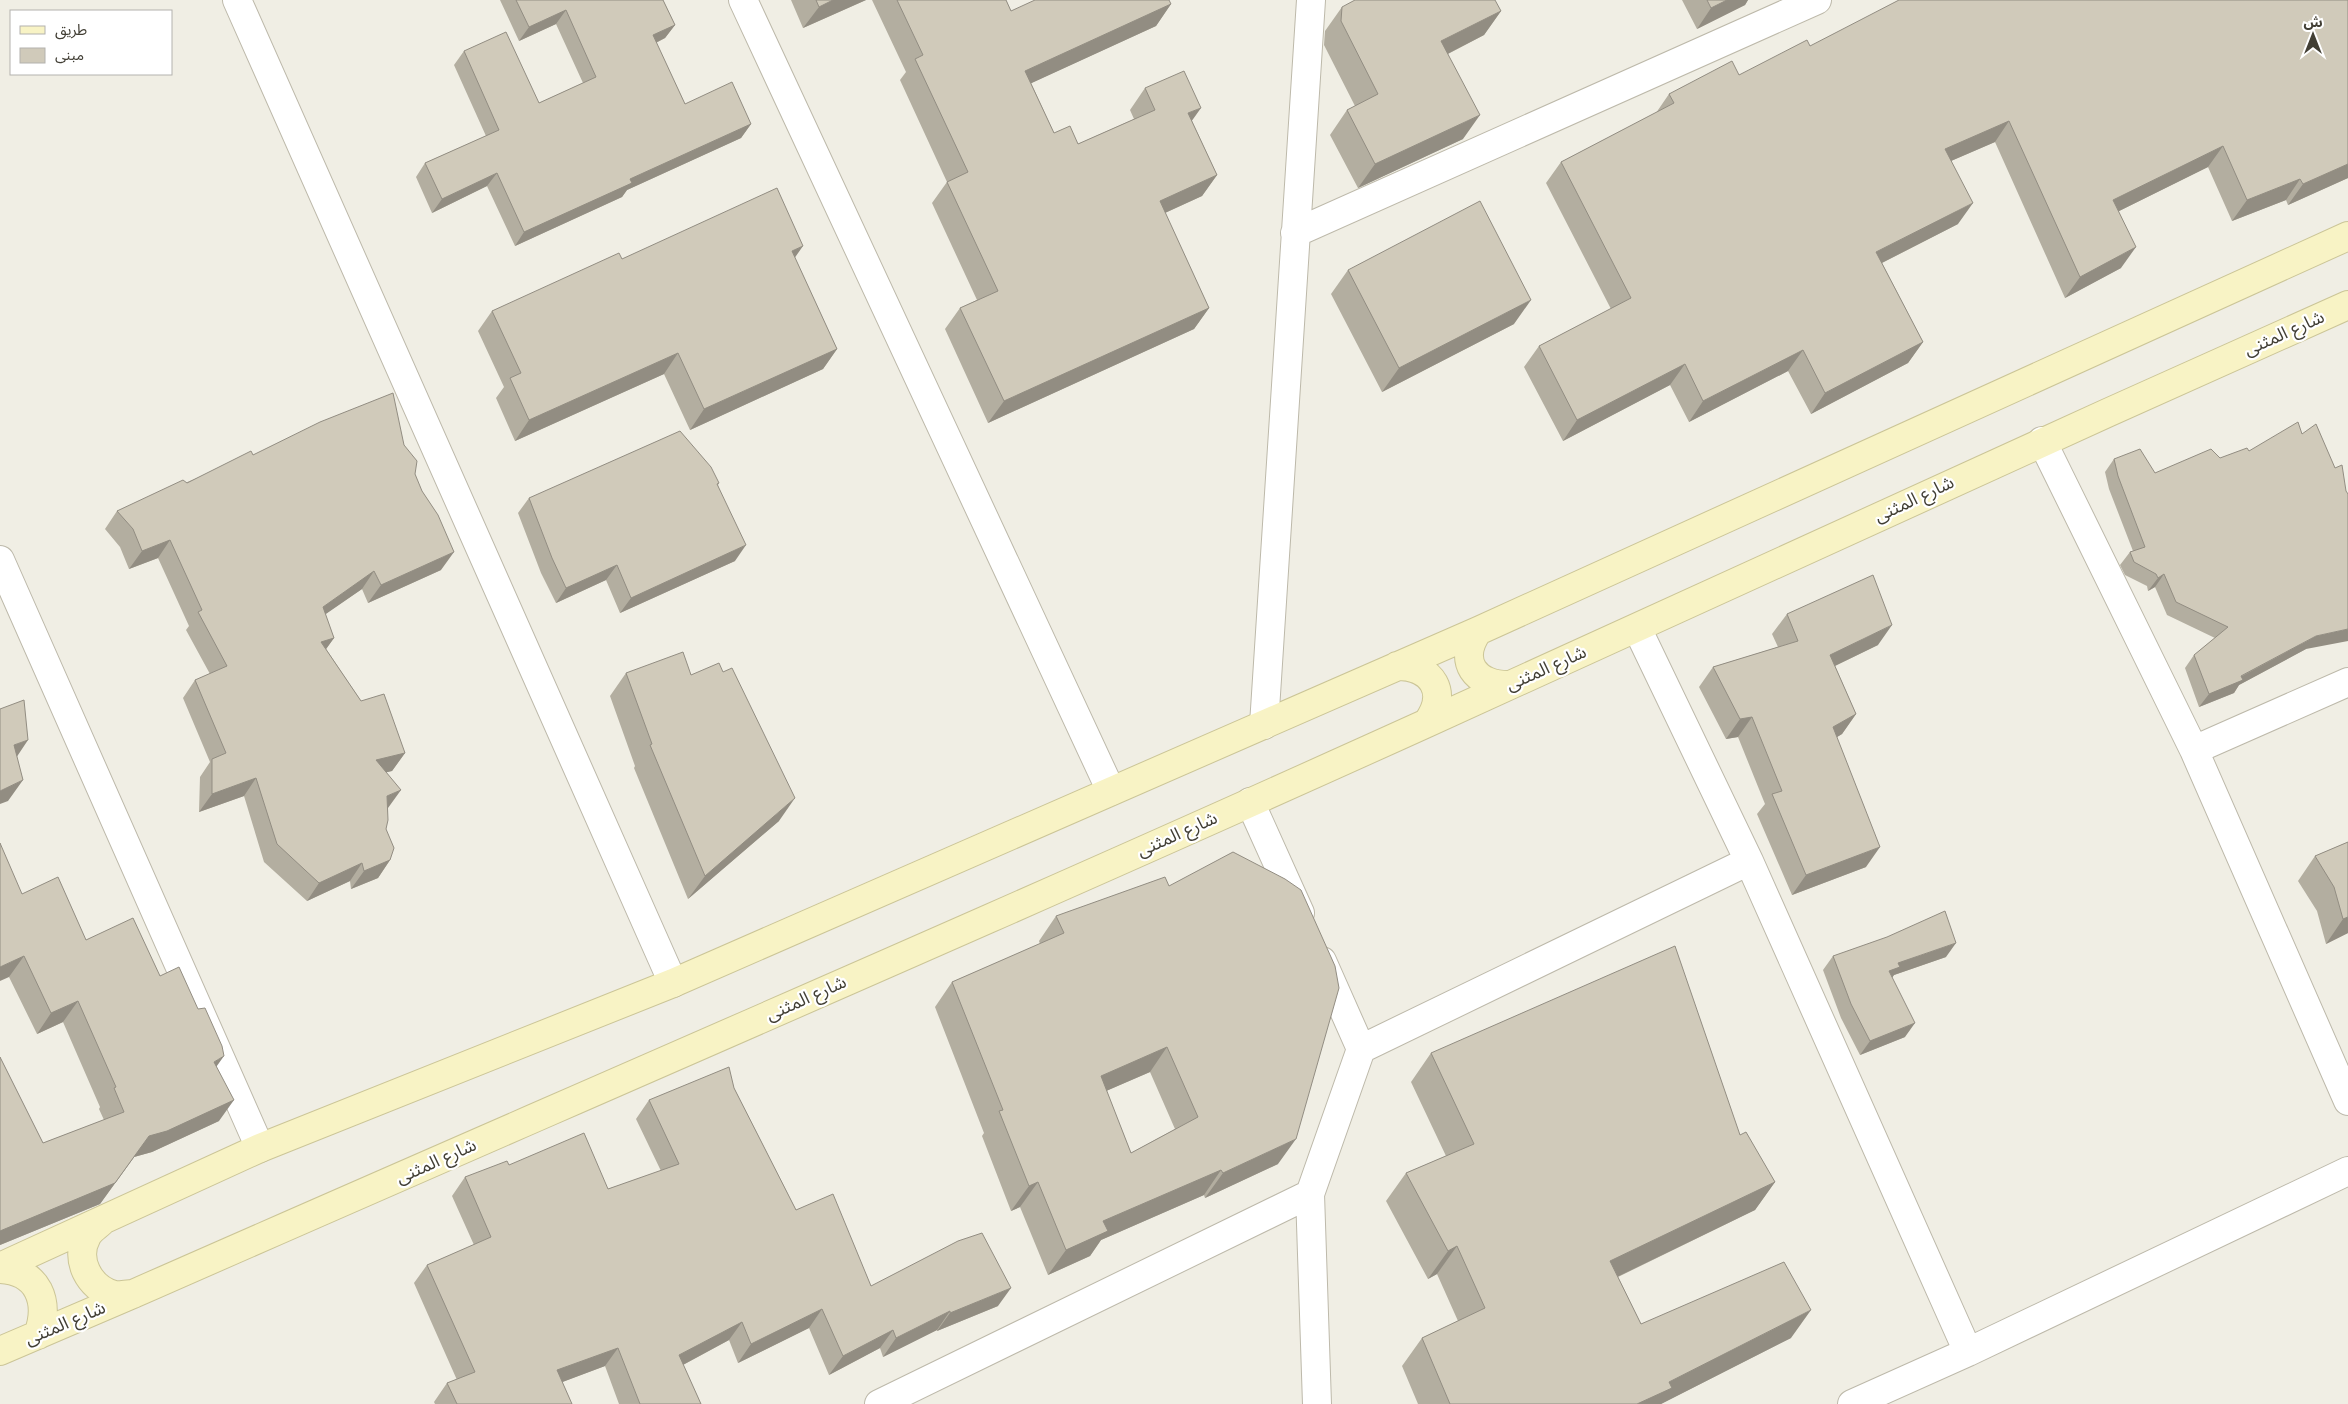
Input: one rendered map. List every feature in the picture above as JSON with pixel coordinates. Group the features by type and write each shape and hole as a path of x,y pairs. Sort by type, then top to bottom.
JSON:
{"main road":[{"path":"0,1268 260,1148 674,983 1478,631 2348,236"},
{"name":"شارع المثنى","path":"0,1351 1250,802 1637,628 2042,440 2348,305"},
{"path":"1478,631 1470,643 1468,657 1473,670 1482,680 1496,685 1510,685"},
{"path":"1397,666 1411,666 1425,672 1434,683 1438,697 1436,711 1427,723"},
{"path":"101,1222 87,1235 82,1253 85,1272 97,1287 114,1295 133,1294"},
{"path":"0,1268 11,1270 26,1277 38,1288 44,1303 44,1319 38,1335"}],"street":[{"path":"237,0 674,983"},
{"path":"743,0 1111,791"},
{"path":"1264,725 1311,0"},
{"path":"1295,233 1817,0"},
{"path":"2042,440 2194,750 2348,1101"},
{"path":"0,560 260,1148"},
{"path":"1637,628 1749,861 1968,1352"},
{"path":"2194,750 2348,682"},
{"path":"1250,802 1361,1049 1310,1194 1317,1404"},
{"path":"1361,1049 1749,861"},
{"path":"1852,1404 1968,1352 2348,1171"},
{"path":"882,1403 1310,1194"}],"building":[{"path":"516,0 663,0 675,25 653,35 685,104 732,82 751,124 630,179 632,183 524,232 497,173 442,199 425,163 499,130 464,51 506,32 539,103 596,77 566,10 529,27"},
{"path":"816,0 833,0 819,7"},
{"path":"897,0 1006,0 1011,11 1035,0 1169,0 1171,4 1025,71 1054,133 1070,126 1078,144 1155,110 1145,88 1184,71 1201,108 1188,113 1217,175 1160,201 1209,308 1004,401 960,308 998,291 947,182 968,172 915,59 923,55"},
{"path":"1355,0 1495,0 1501,11 1441,41 1480,115 1375,164 1347,110 1378,94 1341,21 1342,7"},
{"path":"1707,0 1727,0 1711,8"},
{"path":"1899,0 2348,0 2348,164 2303,184 2300,179 2247,200 2223,146 2113,200 2136,247 2080,277 2009,121 1945,149 1973,203 1876,252 1923,342 1825,393 1803,350 1703,401 1685,364 1577,420 1539,346 1631,298 1561,162 1674,103 1669,94 1732,61 1739,75 1807,40 1810,46"},
{"path":"777,188 803,246 792,251 837,349 704,409 678,353 529,420 510,378 521,373 492,311 619,253 622,259"},
{"path":"1480,201 1531,300 1399,368 1348,270"},
{"path":"393,393 404,445 417,461 415,474 422,491 438,515 454,552 381,585 374,571 323,607 334,638 321,642 361,701 384,694 405,753 376,760 401,790 387,796 388,820 386,829 394,848 390,860 364,871 362,863 319,883 277,844 256,778 212,794 212,759 226,753 195,680 227,666 198,612 202,610 170,540 142,551 133,529 117,511 183,480 187,483 251,451 253,455 320,422"},
{"path":"2298,422 2302,434 2316,424 2335,468 2342,465 2348,494 2348,629 2316,636 2241,676 2243,680 2209,694 2194,655 2228,627 2176,602 2164,574 2158,578 2156,574 2134,562 2130,552 2145,547 2118,476 2114,459 2140,449 2155,473 2211,449 2220,458 2247,448 2249,451"},
{"path":"680,431 711,467 746,545 631,598 617,565 566,588 552,558 529,498"},
{"path":"1873,575 1892,625 1830,655 1856,714 1833,727 1880,847 1806,875 1772,794 1782,791 1752,717 1740,719 1713,667 1798,641 1787,614"},
{"path":"683,652 691,675 719,663 723,672 732,668 795,798 705,876 650,745 652,744 626,673"},
{"path":"24,700 28,740 14,745 23,780 0,791 0,709"},
{"path":"2348,842 2348,917 2343,919 2334,887 2315,856"},
{"path":"0,843 22,894 58,877 86,940 133,918 160,976 179,967 198,1009 205,1008 222,1046 224,1056 214,1062 234,1100 167,1131 149,1136 115,1183 0,1231 0,1057 43,1143 124,1112 114,1088 116,1087 78,1001 51,1013 24,956 0,967"},
{"path":"1233,852 1285,879 1301,890 1335,966 1339,988 1296,1139 1223,1173 1221,1170 1103,1221 1108,1231 1066,1250 1038,1182 1029,1186 999,1111 1003,1110 952,982 1064,933 1056,916 1165,877 1169,886","holes":["1167,1047 1198,1117 1131,1153 1101,1076"]},
{"path":"1945,911 1956,943 1898,963 1900,967 1889,971 1915,1023 1870,1041 1851,1004 1833,956 1887,937"},
{"path":"1675,946 1740,1135 1746,1132 1775,1182 1610,1261 1641,1324 1784,1262 1811,1310 1669,1382 1672,1388 1637,1404 1450,1404 1422,1338 1485,1308 1457,1246 1448,1251 1406,1173 1474,1144 1431,1053"},
{"path":"729,1067 734,1088 796,1210 833,1194 871,1286 958,1241 982,1233 1011,1288 950,1313 950,1311 896,1338 893,1330 843,1356 822,1309 751,1344 742,1322 679,1355 701,1404 640,1404 618,1348 557,1370 572,1404 457,1404 447,1383 475,1372 427,1265 491,1237 465,1177 507,1161 509,1165 584,1133 608,1189 679,1164 649,1100"}]}
